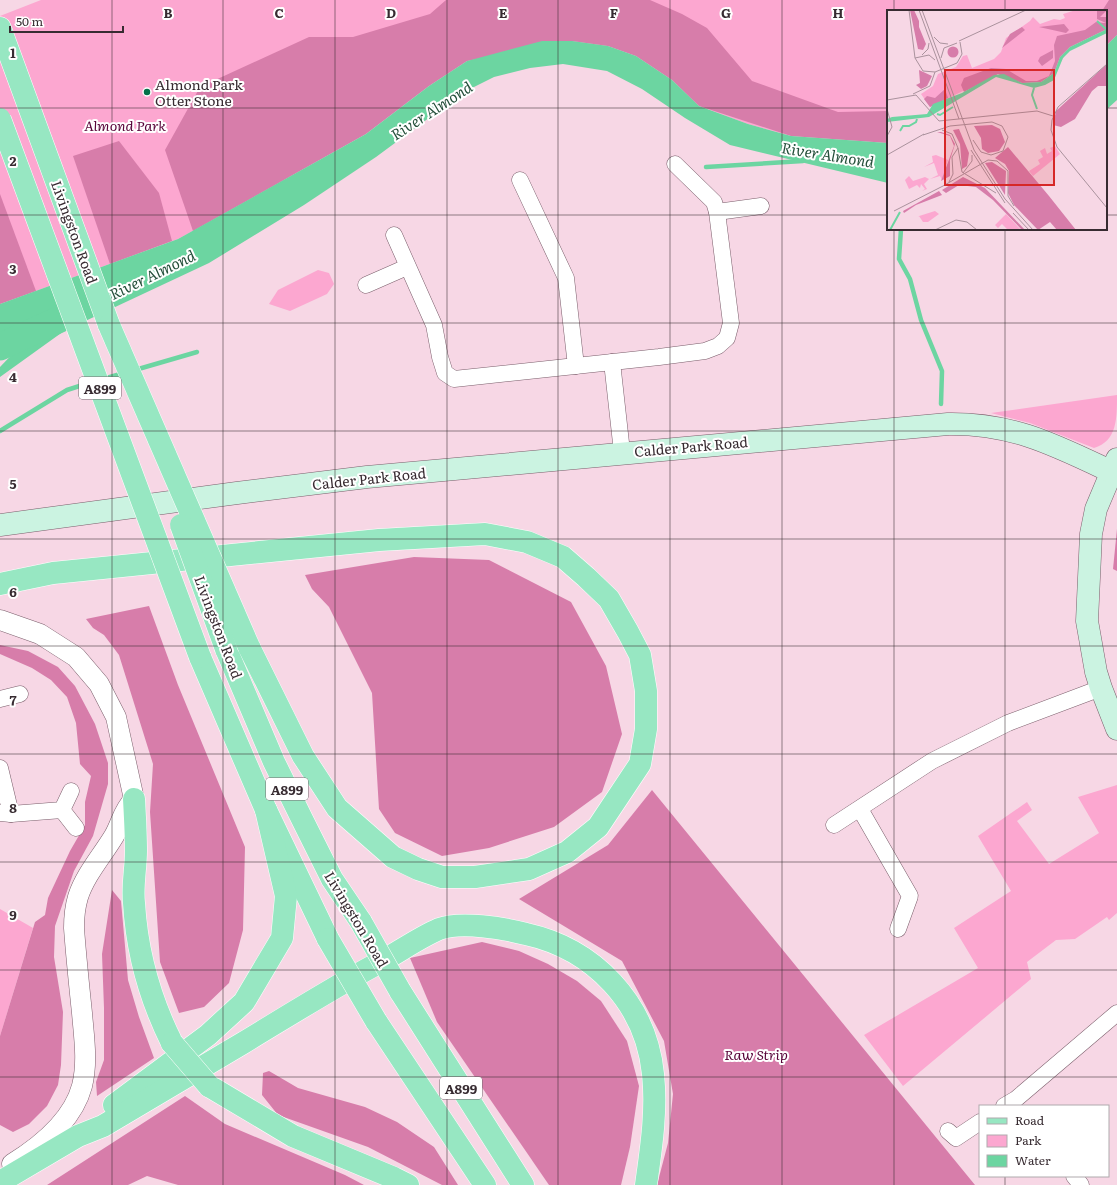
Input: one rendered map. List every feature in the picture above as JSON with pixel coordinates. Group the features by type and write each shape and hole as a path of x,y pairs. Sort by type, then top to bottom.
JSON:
{"main road":[{"path":"0,10 14,64"},
{"name":"Livingston Road","path":"0,28 226,649 274,762 332,879 361,922 400,991 523,1185"},
{"name":"Livingston Road","path":"0,119 200,657 266,810 328,939 376,1021 485,1185"},
{"path":"0,584 53,572 379,540 485,534 527,542 563,558 609,599 640,655 646,691 646,729 640,764 598,827 567,852 529,869 475,877 442,877 418,869 393,858 337,808 303,756 249,647 109,324"},
{"name":"Calder Park Road","path":"0,526 237,493 367,477 622,452 910,427 970,424 990,425 1029,435 1114,466 1096,509 1091,534 1087,620 1101,688 1117,729"},
{"path":"134,799 136,851 134,902 139,945 146,979 160,1020 172,1043 209,1086 293,1136 408,1185"},
{"path":"78,1136 100,1115 208,1035 244,1002 282,938 286,896 266,810"},
{"path":"0,1182 78,1136 103,1126 344,982 441,929 470,926 504,929 535,936 563,945 590,963 614,983 632,1010 646,1040 653,1074 652,1141 646,1185"}],"street":[{"path":"394,235 407,268 434,325 440,357 445,372 454,379 705,351 718,346 726,338 732,323 717,212 714,202 675,164"},
{"path":"520,180 566,278 576,366"},
{"path":"717,212 761,206"},
{"path":"366,285 407,268"},
{"path":"612,362 622,452"},
{"path":"0,620 40,634 76,657 99,684 116,717 128,764 134,799 125,808 115,835 85,881 78,897 75,913 74,928 85,1050 82,1086 76,1102 50,1135 0,1174"},
{"path":"834,825 932,762 1001,727 1101,688"},
{"path":"0,699 20,694"},
{"path":"0,768 3,815 62,810"},
{"path":"62,810 71,791"},
{"path":"860,809 910,896 898,929"},
{"path":"62,810 76,828"},
{"path":"1014,1104 1117,1013"},
{"path":"948,1131 956,1138 979,1123"},
{"path":"1075,1177 1081,1185"}],"green space":[{"name":"Almond Park","path":"41,0 1117,0 1117,35 1107,45 1107,10 887,10 887,143 791,136 748,124 699,106 672,80 636,56 608,46 467,61 281,182 178,239 0,304 0,16"},
{"path":"446,0 650,0 682,14 707,28 752,81 838,112 887,111 887,143 791,136 699,106 672,80 636,56 608,46 572,41 467,61 429,86 366,134 193,231 165,150 200,87 309,37 353,37 430,14"},
{"path":"1109,0 1117,0 1117,35 1107,45 1107,10 1103,10"},
{"path":"119,141 159,193 172,241 110,264 73,156"},
{"path":"0,194 36,291 0,304"},
{"path":"318,270 329,273 334,284 327,294 290,311 269,304 278,290"},
{"path":"1117,395 1117,412 1114,428 1107,440 1102,445 1094,448 1030,423 991,413"},
{"path":"1117,529 1117,571 1113,569"},
{"path":"414,557 489,560 571,602 606,666 622,734 602,792 554,827 489,848 442,856 395,833 379,809 372,693 329,607 312,589 305,575"},
{"path":"149,606 178,685 245,847 243,930 229,983 204,1007 179,1013 160,962 150,812 153,764 119,655 104,635 93,628 86,619"},
{"path":"0,645 28,651 58,667 75,686 95,724 108,763 108,784 93,836 74,871 55,926 54,957 63,1012 61,1065 58,1085 47,1106 29,1124 13,1132 0,1125 0,1036 35,922 45,915 48,898 70,851 85,825 85,802 91,776 80,764 76,723 67,697 51,680 32,668 0,654"},
{"path":"1117,785 1117,913 1109,920 1107,917 1075,939 1056,940 1027,962 1031,979 903,1086 864,1035 978,968 954,928 1011,891 978,836 1027,802 1032,810 1017,821 1049,864 1099,833 1078,797"},
{"name":"Raw Strip","path":"652,790 975,1185 657,1185 668,1143 673,1094 664,1041 622,961 519,899 608,845"},
{"path":"112,890 121,901 128,980 139,1017 154,1058 97,1096 96,1082 104,1060 102,954"},
{"path":"0,909 33,928 0,1036"},
{"path":"482,942 519,951 548,964 577,981 601,1001 627,1041 639,1086 630,1147 621,1185 549,1185 437,1022 410,958"},
{"path":"269,1071 298,1088 365,1107 397,1122 434,1147 458,1185 442,1185 368,1147 278,1115 262,1095 263,1073"},
{"path":"185,1096 225,1124 345,1175 364,1185 178,1185 147,1176 128,1185 47,1185"}],"water":[{"path":"1117,35 1117,100 1107,109 1107,45"},
{"path":"542,41 572,41 608,46 636,56 672,80 699,106 748,124 791,136 887,143 887,183 730,145 685,118 642,89 607,71 563,64 530,68 494,77 464,92 376,157 304,205 209,263 64,331 0,377 0,367 22,344 30,325 0,352 0,304 178,239 366,134 429,86 467,61"}],"waterway":[{"path":"706,167 803,161"},
{"path":"901,230 899,259 910,279 921,320 942,371 941,404"},
{"name":"River Almond","path":"0,347 60,319"},
{"path":"135,370 197,352"},
{"path":"103,379 124,373"},
{"path":"0,431 67,390 92,382"}],"place":[{"name":"Almond Park Otter Stone","path":"147,92"}]}
